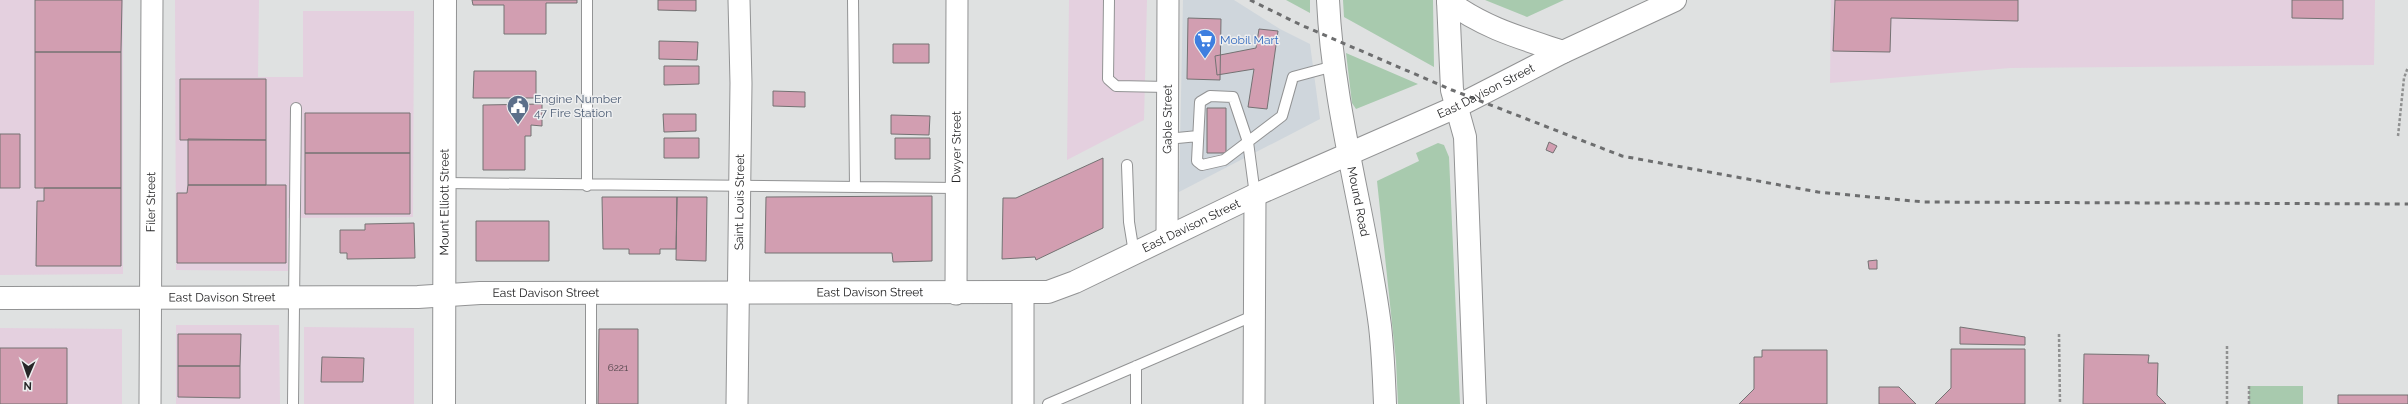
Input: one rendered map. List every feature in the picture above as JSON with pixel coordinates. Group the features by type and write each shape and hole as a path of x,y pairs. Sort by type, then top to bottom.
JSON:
{"main road":[{"name":"Mount Elliott Street","path":"444,404 445,0"},
{"name":"Mound Road","path":"1328,0 1334,66 1379,324 1385,404"},
{"path":"1448,0 1469,17 1487,25 1563,52"},
{"path":"1448,0 1450,76 1456,106 1465,137 1475,404"},
{"name":"East Davison Street","path":"0,298 293,298 444,296 480,293 956,294 1048,292 1075,282 1255,195 1456,106 1563,52 1675,0"}],"street":[{"name":"Filer Street","path":"150,404 152,0"},
{"name":"Saint Louis Street","path":"737,404 739,0"},
{"name":"Dwyer Street","path":"956,294 957,0"},
{"name":"Gable Street","path":"1167,237 1168,0"},
{"path":"1254,404 1255,195"},
{"path":"1023,293 1023,404"}],"lane":[{"path":"587,186 588,0"},
{"path":"853,0 855,187"},
{"path":"1109,0 1108,79 1116,86 1168,87"},
{"path":"1255,195 1248,142 1233,97 1210,96 1200,102 1197,161 1202,165 1224,160 1248,142 1282,116 1293,78 1334,66"},
{"path":"293,404 296,108"},
{"path":"1167,139 1198,136"},
{"path":"1128,165 1129,222 1134,253"},
{"path":"445,183 587,186 956,188"},
{"path":"591,293 591,404"},
{"path":"1048,404 1255,315"},
{"path":"1136,366 1136,404"}],"path":[{"path":"2398,136 2404,78 2408,67"},
{"path":"2059,334 2060,404"},
{"path":"2227,345 2227,404"},
{"path":"2249,386 2249,404"}],"shaded area":[{"path":"0,0 123,0 123,274 0,275"},
{"path":"175,0 259,0 258,77 303,77 303,11 414,11 413,217 288,218 288,271 176,270"},
{"path":"1069,0 1147,0 1144,120 1067,160"},
{"path":"1183,0 1234,0 1280,29 1310,44 1320,119 1179,192"},
{"path":"1831,0 2375,0 2374,65 2010,68 1830,83"},
{"path":"176,325 279,325 280,404 176,404"},
{"path":"304,327 414,328 414,404 304,404"},
{"path":"0,328 122,329 122,404 0,404"}],"green space":[{"path":"1286,0 1310,0 1310,13"},
{"path":"1343,0 1433,0 1434,67 1344,17"},
{"path":"1485,0 1564,0 1527,17"},
{"path":"1346,53 1418,84 1356,109 1352,103"},
{"path":"1438,143 1444,145 1449,157 1460,404 1398,404 1396,361 1377,181 1419,161 1416,153"},
{"path":"2249,386 2303,386 2303,404 2249,404"}],"building":[{"path":"35,0 122,0 121,52 35,52"},
{"path":"472,0 577,0 577,3 546,3 546,34 504,34 504,5 473,5"},
{"path":"658,0 696,0 696,11 658,10"},
{"path":"1835,0 2018,0 2018,21 1891,18 1890,52 1833,51"},
{"path":"2292,0 2343,0 2343,19 2292,18"},
{"path":"1188,18 1221,19 1220,80 1187,79"},
{"path":"1259,29 1278,31 1267,109 1248,107 1254,69 1217,75 1215,56 1256,48"},
{"path":"659,41 698,42 697,60 659,59"},
{"path":"893,44 929,44 929,63 893,63"},
{"path":"35,52 121,52 121,188 35,188"},
{"path":"664,66 699,66 699,84 664,85"},
{"path":"474,71 536,71 536,98 473,98"},
{"path":"180,79 266,79 266,140 180,140"},
{"path":"773,91 805,92 805,107 773,106"},
{"path":"542,104 542,126 531,125 531,136 525,136 525,170 483,170 483,105"},
{"path":"1207,108 1226,108 1226,153 1207,153"},
{"path":"305,113 410,113 410,153 305,153"},
{"path":"663,114 696,114 696,131 664,132"},
{"path":"891,115 930,116 929,135 891,134"},
{"path":"0,134 20,134 20,188 0,188"},
{"path":"664,138 699,138 699,158 664,158"},
{"path":"895,138 930,138 930,159 895,159"},
{"path":"188,139 266,140 266,185 188,185"},
{"path":"1549,142 1557,146 1553,153 1546,150"},
{"path":"305,153 410,153 410,214 305,214"},
{"path":"1103,158 1103,228 1036,260 1035,257 1002,259 1003,198 1016,198"},
{"path":"188,185 286,185 286,263 177,263 177,193 187,193"},
{"path":"44,188 121,188 121,266 36,266 37,201 44,201"},
{"path":"932,196 932,261 893,262 892,253 765,253 766,197"},
{"path":"602,197 677,197 676,249 660,249 660,254 629,254 629,249 603,249"},
{"path":"677,197 707,197 706,261 676,260"},
{"path":"476,221 549,221 549,261 476,261"},
{"path":"414,223 415,258 347,259 347,253 340,253 340,230 365,230 365,224"},
{"path":"1877,260 1877,269 1869,269 1868,261"},
{"path":"1960,327 2025,337 2025,345 1960,344"},
{"path":"599,329 638,329 638,404 598,404"},
{"path":"178,334 241,334 240,366 178,366"},
{"path":"0,348 67,348 67,404 0,404"},
{"path":"1951,349 2025,349 2025,404 1935,404 1951,388"},
{"path":"1762,350 1827,350 1827,404 1739,404 1754,389 1754,357 1762,357"},
{"path":"2084,354 2149,355 2148,363 2158,363 2157,395 2166,404 2083,404"},
{"path":"322,357 364,358 363,382 321,382"},
{"path":"178,366 240,366 240,398 178,397"},
{"path":"1879,387 1899,387 1916,404 1879,404"},
{"path":"2338,395 2408,395 2408,404 2338,404"}],"railway":[{"path":"1250,0 1301,25 1452,90 1622,156 1818,192 1924,202 2408,204"}],"place":[{"name":"Mobil Mart","path":"1205,60"},
{"name":"Engine Number 47 Fire Station","path":"518,126"}]}
